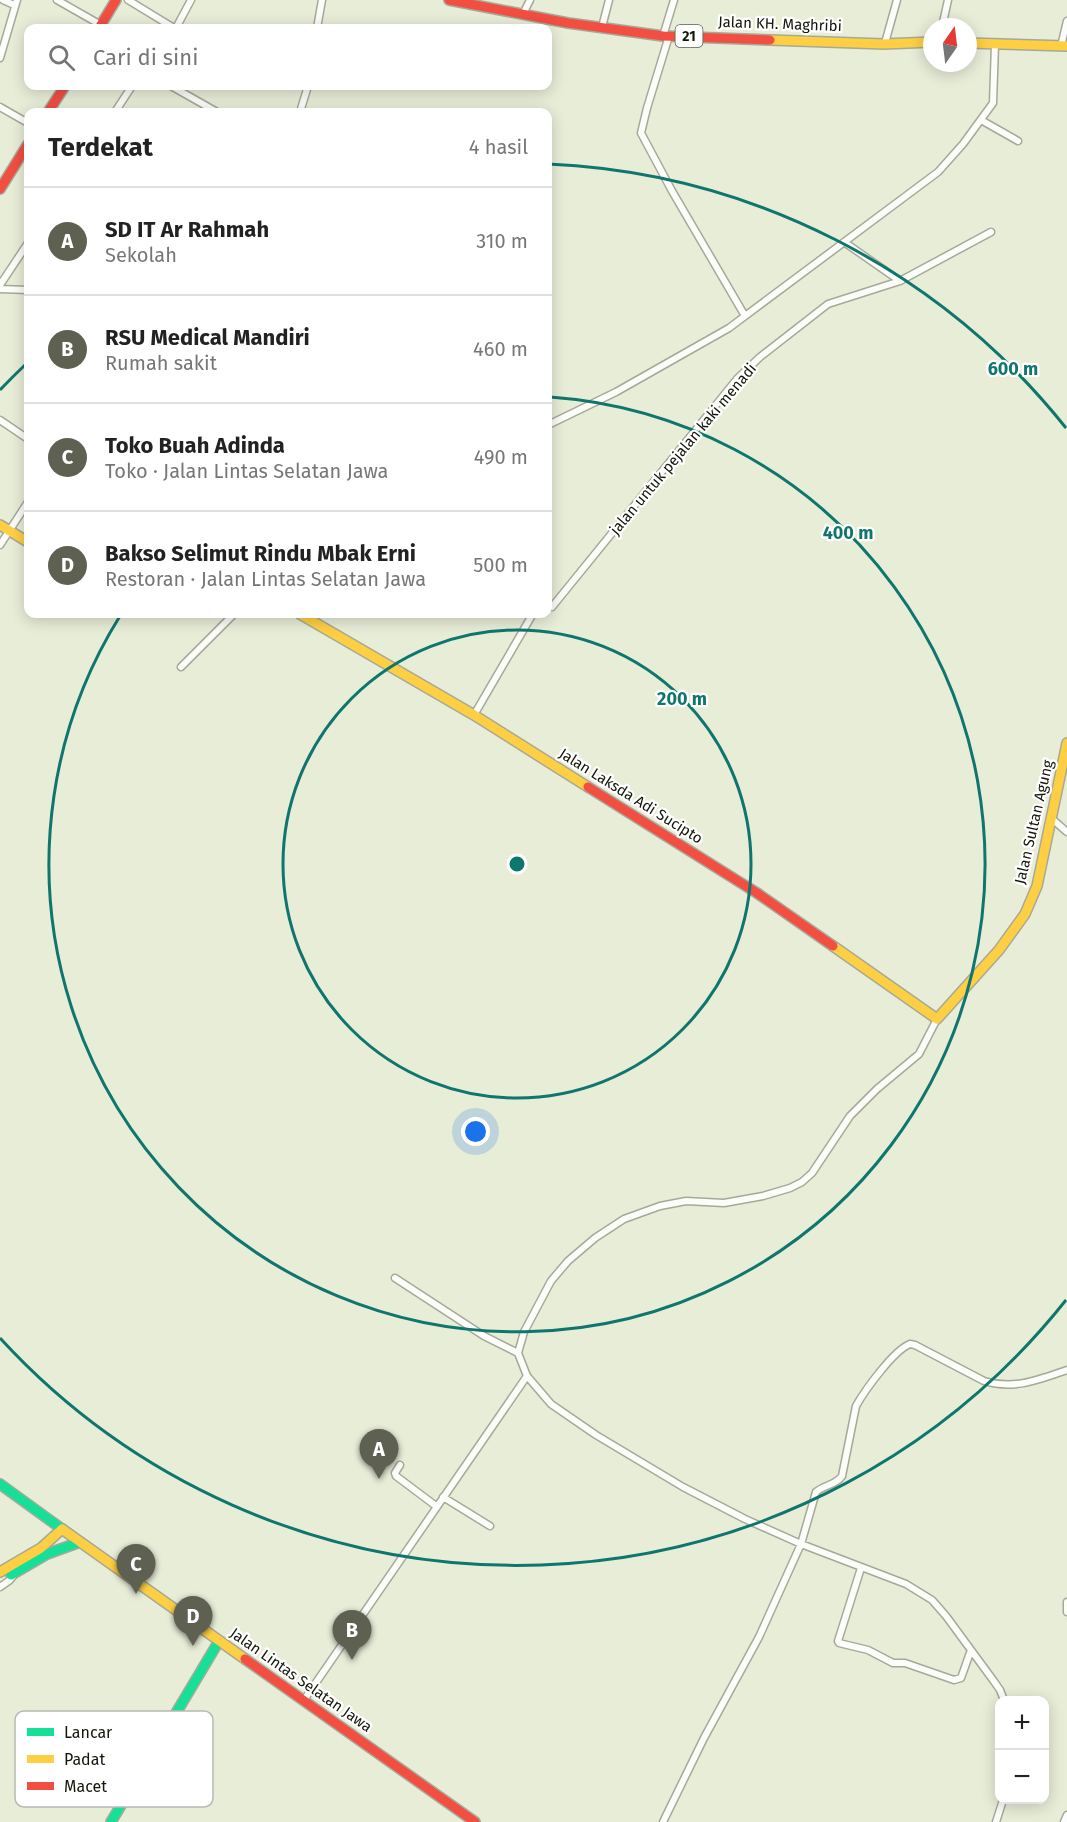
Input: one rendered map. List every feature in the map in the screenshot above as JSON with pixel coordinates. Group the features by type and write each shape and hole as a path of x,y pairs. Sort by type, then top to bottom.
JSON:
{"main road":[{"path":"102,24 116,0"},
{"name":"Jalan KH. Maghribi","path":"449,0 523,15 666,36 884,44 923,42"},
{"path":"977,43 1064,46"},
{"path":"54,108 63,90"},
{"path":"0,189 24,150"},
{"path":"0,525 24,540"},
{"name":"Jalan Laksda Adi Sucipto","path":"307,618 474,715 757,893 937,1019"},
{"name":"Jalan Sultan Agung","path":"937,1019 999,950 1025,914 1037,885 1051,818 1064,777 1067,743"},
{"name":"Jalan Lintas Selatan Jawa","path":"0,1484 476,1822"},
{"path":"0,1581 62,1529"},
{"path":"0,1572 12,1570 80,1542"},
{"path":"177,1711 219,1641"},
{"path":"111,1822 120,1807"}],"street":[{"path":"0,58 15,3 3,0"},
{"path":"57,0 95,24"},
{"path":"128,0 168,24"},
{"path":"177,24 191,0"},
{"path":"318,24 322,0"},
{"path":"523,15 530,0"},
{"path":"602,27 609,0"},
{"path":"674,0 646,108 642,133 672,191 745,316"},
{"path":"884,44 897,0"},
{"path":"944,18 948,0"},
{"path":"1064,46 1067,21"},
{"path":"552,422 616,392 729,328 938,172 993,103 995,44"},
{"path":"118,108 129,90"},
{"path":"178,90 210,108"},
{"path":"301,108 307,90"},
{"path":"0,106 24,121"},
{"path":"981,120 1018,141"},
{"name":"jalan untuk pejalan kaki menadi","path":"552,607 737,379 760,357 828,304 900,281 991,232"},
{"path":"844,242 900,281"},
{"path":"24,249 0,287 24,290"},
{"path":"0,420 24,436"},
{"path":"0,545 24,508"},
{"path":"181,667 230,618"},
{"path":"474,715 530,618"},
{"path":"1051,818 1067,832"},
{"path":"937,1019 920,1054 877,1089 850,1116 812,1173 802,1182 763,1196 724,1203 686,1201 660,1206 624,1219 595,1238 551,1281 524,1332 518,1353 526,1376 551,1404 596,1435 683,1487 745,1519 801,1544 906,1584 932,1600 971,1650 1002,1696"},
{"path":"395,1278 483,1336 518,1353"},
{"path":"663,1822 704,1738 759,1638 801,1544 816,1492 839,1480 842,1476 856,1406 903,1346 915,1345 984,1381 995,1384 1019,1386 1067,1371"},
{"path":"304,1700 526,1376"},
{"path":"400,1465 395,1473 396,1476 436,1506"},
{"path":"443,1497 490,1526"},
{"path":"861,1568 839,1644 868,1650 892,1663 905,1663 954,1680 961,1678 971,1650"},
{"path":"0,1587 14,1577 12,1570"},
{"path":"1067,1602 1067,1612"},
{"path":"996,1822 1002,1804"},
{"path":"1064,1822 1067,1815"}],"traffic: fast":[{"path":"0,1484 62,1529"},
{"path":"11,1575 47,1554 80,1542"},
{"path":"177,1711 219,1641"},
{"path":"111,1822 120,1807"}],"traffic: slow":[{"path":"770,40 884,44 923,42"},
{"path":"977,43 1067,46"},
{"path":"0,525 24,540"},
{"path":"307,618 474,715 588,787"},
{"path":"833,946 937,1019 999,950 1025,914 1037,886 1067,743"},
{"path":"0,1572 41,1548 62,1529 245,1659"}],"traffic: jam":[{"path":"101,24 116,0"},
{"path":"449,0 568,23 663,36 770,40"},
{"path":"51,108 62,90"},
{"path":"0,189 24,150"},
{"path":"588,787 757,893 833,946"},
{"path":"245,1659 475,1822"}],"place":[{"name":"SD IT Ar Rahmah","path":"379,1479"},
{"name":"Toko Buah Adinda","path":"136,1594"},
{"name":"Bakso Selimut Rindu Mbak Erni","path":"193,1646"},
{"name":"RSU Medical Mandiri","path":"352,1660"}]}
